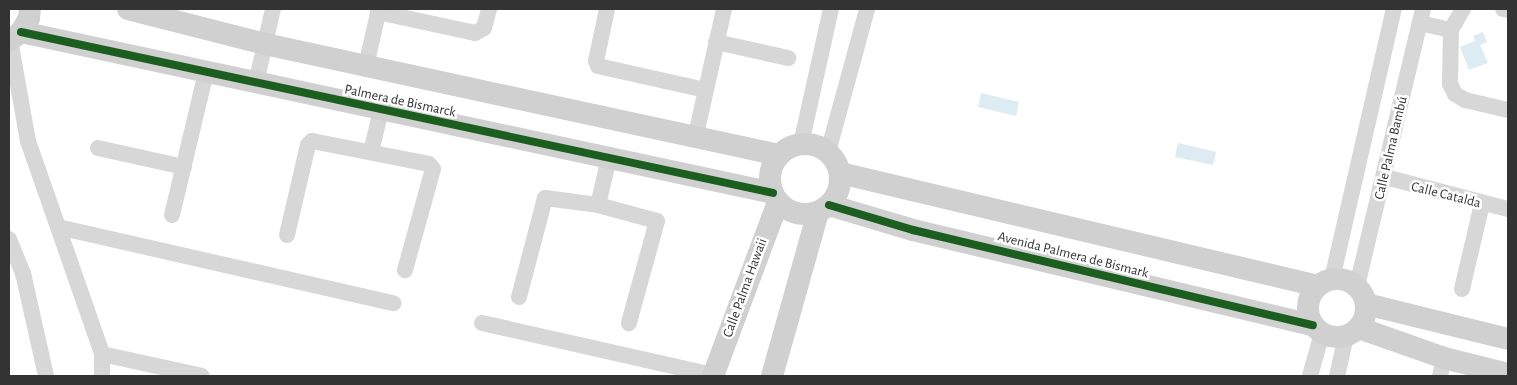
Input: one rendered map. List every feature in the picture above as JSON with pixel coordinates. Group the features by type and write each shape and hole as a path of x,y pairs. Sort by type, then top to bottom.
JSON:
{"street":[{"path":"30,9 30,18 13,38 28,141 102,354 102,376"},
{"name":"Palmera de Bismarck","path":"128,9 265,44 695,139 779,155"},
{"path":"256,83 273,9"},
{"path":"366,66 378,10 475,33 484,28 489,9"},
{"path":"607,9 596,61 598,66 705,90"},
{"path":"695,139 724,9"},
{"path":"801,144 831,9"},
{"path":"828,152 867,9"},
{"name":"Calle Palma Bambú","path":"1324,283 1394,9"},
{"path":"1463,9 1451,30 1450,84 1455,94 1465,100 1508,110"},
{"path":"1503,9 1508,10"},
{"path":"1421,16 1451,30"},
{"name":"Calle Palma Bambú","path":"1362,295 1385,177 1421,16"},
{"name":"Palmera de Bismarck","path":"13,38 206,72 609,158 776,198"},
{"path":"716,42 788,58"},
{"path":"172,215 206,72"},
{"path":"371,152 382,110"},
{"path":"287,235 308,145 312,141 429,164 434,169 405,270"},
{"path":"772,376 823,208 840,184 840,173 828,152 815,145 801,144 779,155 772,166 770,180 776,198 796,213 823,208"},
{"path":"98,148 184,167"},
{"path":"598,205 609,158"},
{"name":"Avenida Palmera de Bismark","path":"840,173 1324,283"},
{"name":"Calle Catalda","path":"1385,177 1482,204 1508,209"},
{"path":"519,297 545,198 598,205 657,222 629,323"},
{"name":"Calle Palma Hawaii","path":"713,376 776,198"},
{"path":"1462,289 1482,204"},
{"name":"Avenida Palmera de Bismark","path":"823,208 1318,328"},
{"path":"58,227 393,303"},
{"path":"9,239 23,273 46,376"},
{"path":"1310,376 1318,328 1308,304 1324,283 1345,280 1362,295 1508,339"},
{"path":"1337,376 1352,332 1365,317 1362,295"},
{"path":"482,323 713,376"},
{"path":"1318,328 1352,332 1442,367 1508,374"},
{"path":"102,354 202,376"}],"shaded area":[{"path":"1483,32 1487,42 1480,45 1488,63 1469,70 1460,47 1475,41 1473,36"},
{"path":"981,93 1019,102 1016,116 978,107"},
{"path":"1178,143 1216,152 1213,165 1175,157"}],"cycle path":[{"path":"21,32 773,193"},
{"path":"829,205 913,230 1313,325"}]}
